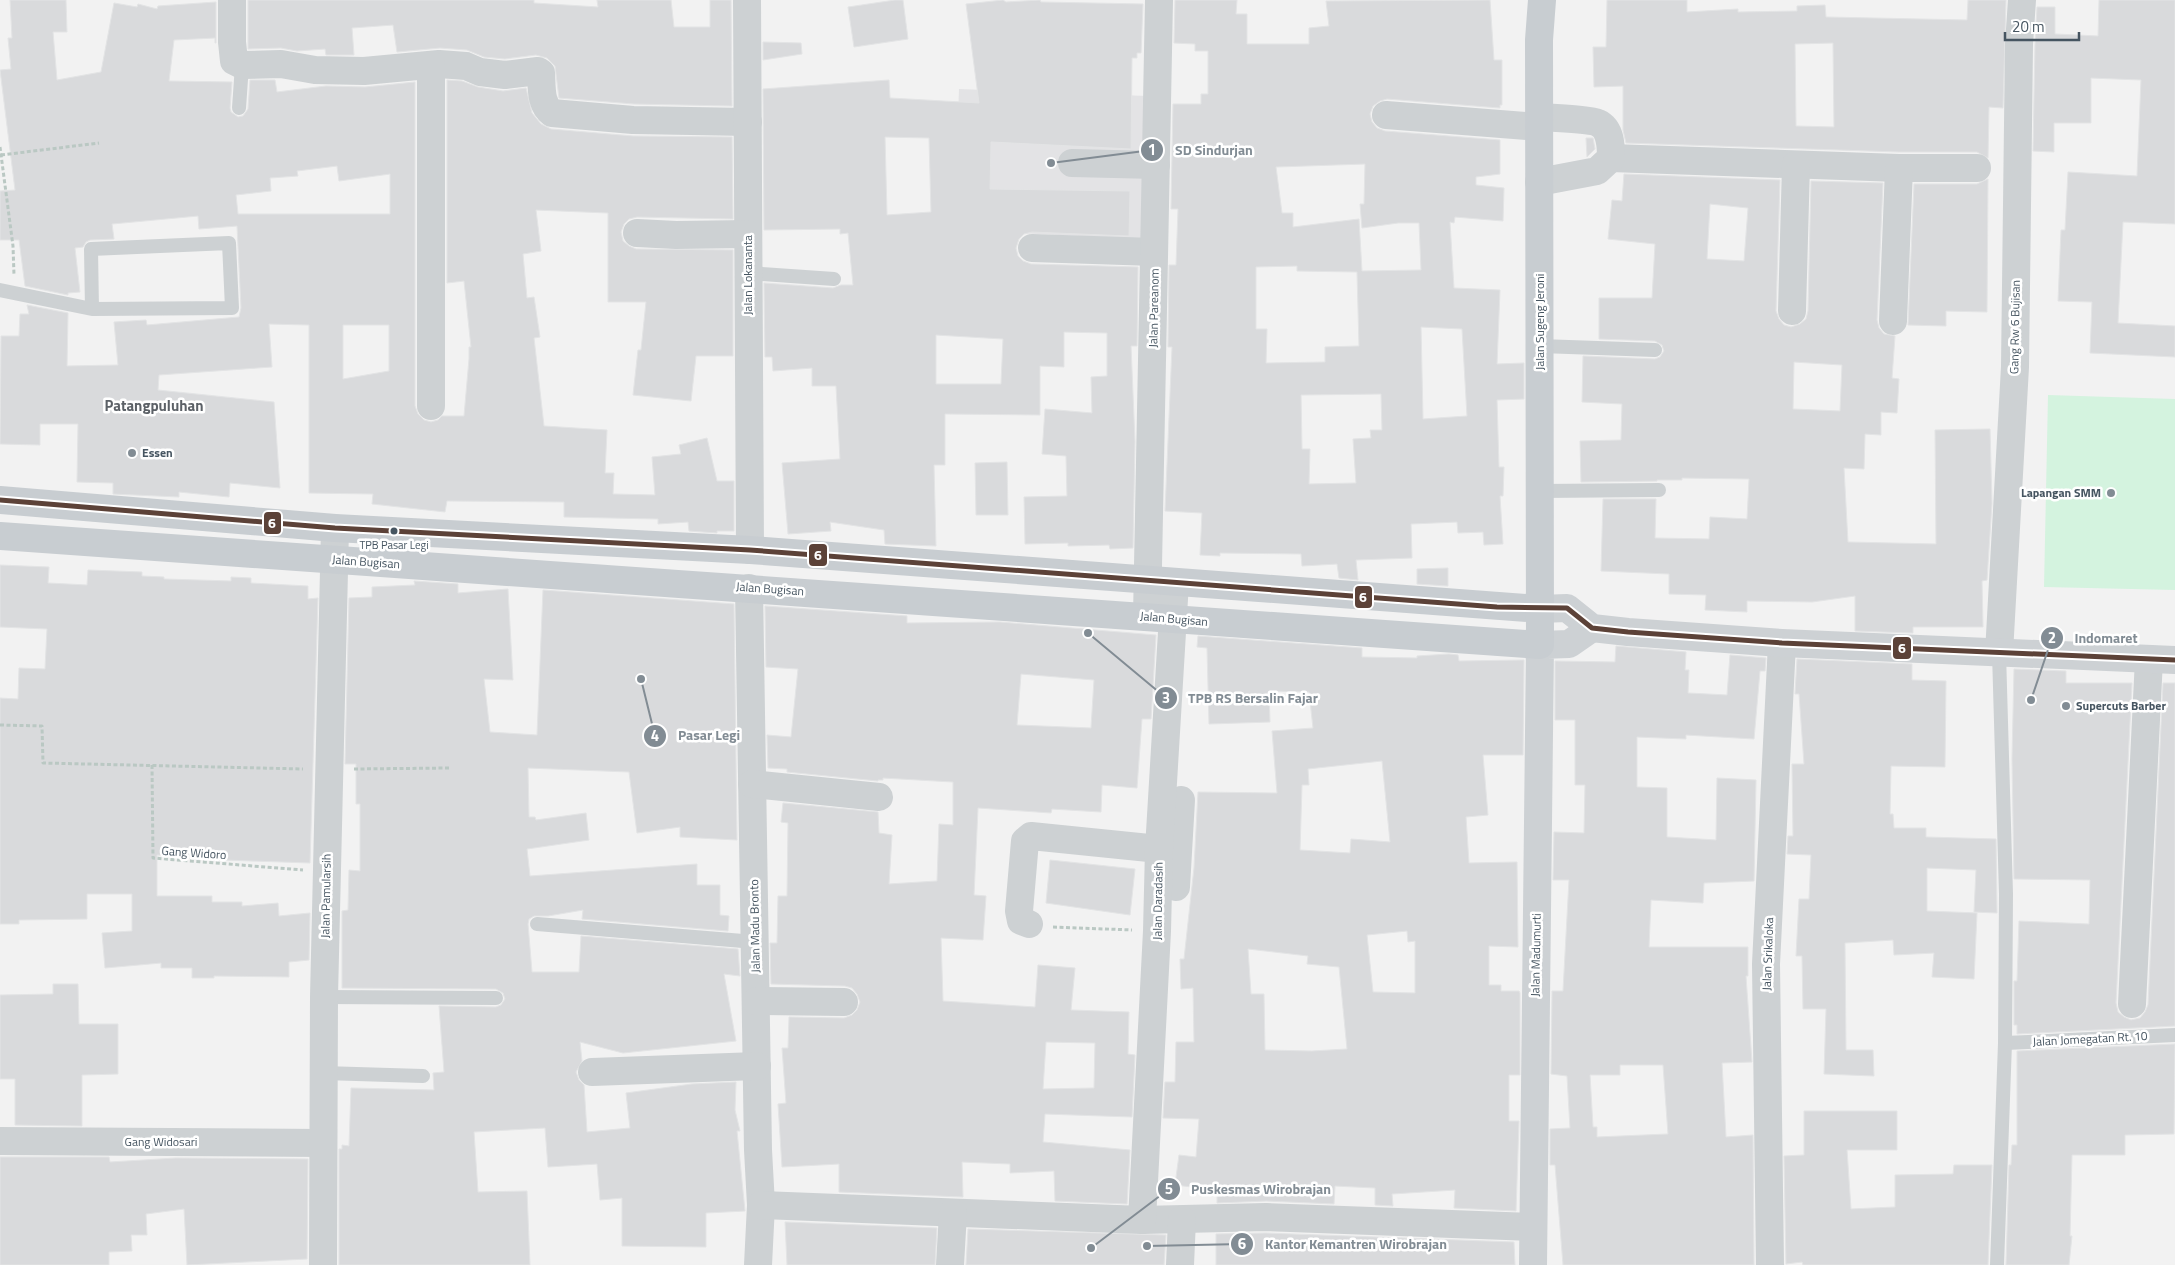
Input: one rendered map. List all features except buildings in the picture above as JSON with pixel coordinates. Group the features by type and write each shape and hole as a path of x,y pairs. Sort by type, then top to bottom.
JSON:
{"main road":[{"name":"Jalan Sugeng Jeroni","path":"1540,645 1539,122 1542,0"},
{"path":"0,500 334,528 750,550 1540,609"},
{"name":"Jalan Bugisan","path":"0,536 1540,645"},
{"path":"749,588 750,550"}],"street":[{"path":"232,0 234,61 242,66 281,64 315,70 364,70 431,65 466,66 480,72 505,75 538,71 541,73 542,94 547,109 552,113 633,120 748,122"},
{"name":"Jalan Lokananta","path":"747,0 750,550"},
{"name":"Jalan Pareanom","path":"1159,0 1154,252 1173,581"},
{"name":"Gang Rw 6 Bujisan","path":"1999,653 2014,367 2019,44 2022,0"},
{"path":"431,65 431,406"},
{"path":"1386,115 1598,123 1606,131 1611,143 1611,158 1597,172 1539,182"},
{"path":"1611,158 1899,168 1977,168"},
{"path":"1072,163 1156,165"},
{"path":"1792,311 1796,165"},
{"path":"1893,321 1899,168"},
{"path":"637,233 676,235 748,234"},
{"path":"1032,248 1154,252"},
{"name":"Jalan Pamularsih","path":"323,1265 324,997 334,528"},
{"name":"Jalan Daradasih","path":"1173,581 1159,849 1158,931 1161,1220 1180,1265"},
{"name":"Jalan Madu Bronto","path":"749,588 761,1205 758,1265"},
{"path":"1540,609 1567,608 1592,628 1782,643 2162,659 2145,767 2138,857 2132,1004"},
{"name":"Jalan Daradasih","path":"1161,1220 1170,619"},
{"path":"1540,645 1569,644 1592,628"},
{"name":"Jalan Srikaloka","path":"1770,1265 1766,964 1782,643"},
{"name":"Jalan Madumurti","path":"1533,1265 1540,645"},
{"path":"752,784 879,797"},
{"path":"1030,924 1021,921 1019,911 1025,841 1031,836 1159,849"},
{"path":"756,1001 844,1002"},
{"path":"592,1072 757,1066"},
{"name":"Gang Widosari","path":"0,1141 322,1143"},
{"path":"761,1205 1161,1220 1266,1217 1533,1226"},
{"path":"950,1265 953,1212"}],"lane":[{"path":"239,108 242,66"},
{"path":"0,290 92,309 232,308 229,243 91,249 92,309"},
{"path":"748,273 834,279"},
{"path":"1540,346 1655,350"},
{"path":"1540,492 1659,490"},
{"path":"1997,1265 2005,1044 2006,894 1999,653"},
{"path":"537,924 755,942"},
{"path":"324,997 496,998"},
{"name":"Jalan Jomegatan Rt. 10","path":"2005,1044 2175,1035"},
{"path":"323,1073 423,1076"}],"path":[{"path":"1,155 99,143"},
{"path":"0,147 13,246 14,293"},
{"path":"0,725 42,726 43,763 330,769 450,768"},
{"name":"Gang Widoro","path":"152,765 153,858 326,872"},
{"path":"1030,924 1040,927 1158,931"}],"shaded area":[{"path":"959,89 1147,96 1145,239 954,230"}],"green space":[{"name":"Lapangan SMM","path":"2048,395 2175,399 2175,590 2044,587"}],"transit line":[{"name":"6","path":"0,500 335,528 750,550 1497,607 1567,608 1592,628 1628,632 1782,643 2175,660"}],"place":[{"name":"SD Sindurjan","path":"1051,163"},
{"name":"Essen","path":"132,453"},
{"name":"Lapangan SMM","path":"2111,493"},
{"name":"TPB Pasar Legi","path":"394,531"},
{"name":"TPB RS Bersalin Fajar","path":"1088,633"},
{"name":"Pasar Legi","path":"641,679"},
{"name":"Indomaret","path":"2031,700"},
{"name":"Supercuts Barber","path":"2066,706"},
{"name":"Kantor Kemantren Wirobrajan","path":"1147,1246"},
{"name":"Puskesmas Wirobrajan","path":"1091,1248"}],"district":[{"name":"Patangpuluhan","path":"154,406"}]}
